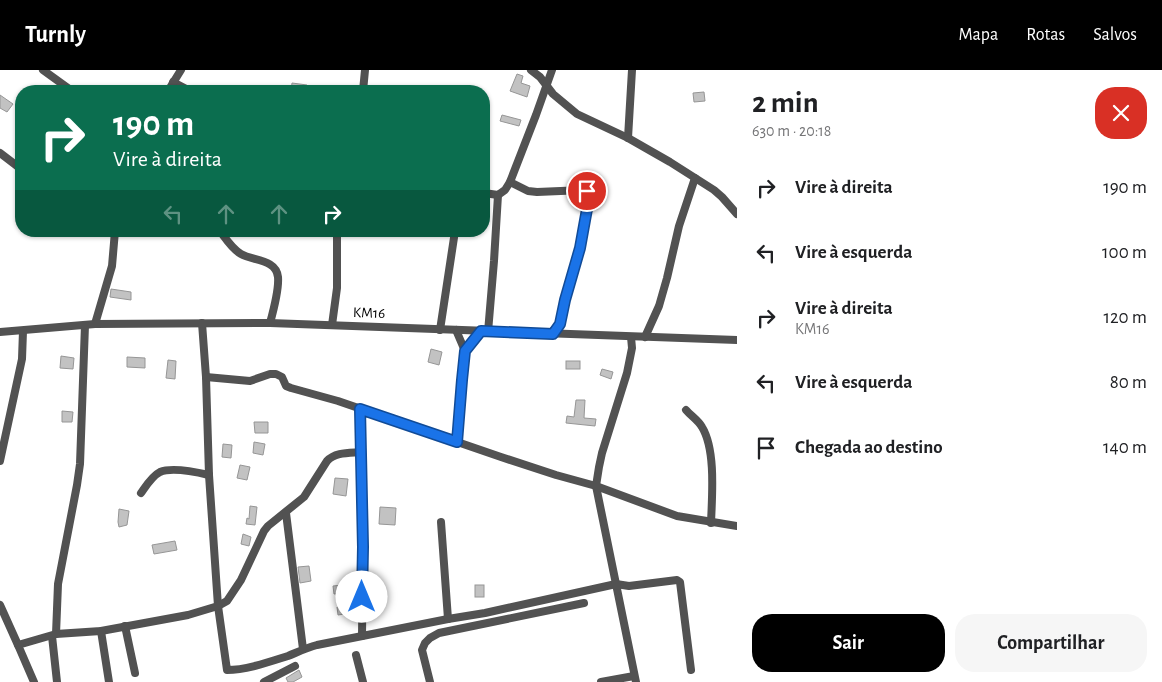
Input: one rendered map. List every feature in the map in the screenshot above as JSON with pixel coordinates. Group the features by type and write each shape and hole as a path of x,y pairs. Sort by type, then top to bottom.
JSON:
{"street":[{"path":"43,70 64,85"},
{"path":"171,85 181,70"},
{"path":"364,85 365,70"},
{"path":"531,70 540,77 553,94 577,114 628,138 670,162 722,197 737,214"},
{"path":"490,194 498,195 505,190 510,182 552,70"},
{"path":"628,138 632,70"},
{"path":"173,82 179,85"},
{"path":"0,153 15,164"},
{"path":"645,337 667,278 679,226 695,178"},
{"path":"510,182 528,191 584,190 589,194 580,248 560,324 553,334"},
{"path":"465,351 485,331 494,261 498,195"},
{"path":"95,324 112,266 114,237"},
{"path":"224,237 232,247 242,254 272,265 277,271 278,279 270,323"},
{"path":"332,325 337,288 337,237"},
{"path":"440,330 454,237"},
{"name":"KM16","path":"0,332 95,324 270,323 737,340"},
{"path":"202,324 206,377 209,475 218,606 227,670 239,670 288,656 317,645 448,618 485,613 616,584 629,586 679,581 692,670"},
{"path":"57,682 54,635 58,584 80,464 86,325"},
{"path":"456,330 465,351 457,442"},
{"path":"0,461 22,359 24,331"},
{"path":"601,682 635,679 596,486 602,453 627,373 632,348 631,337"},
{"path":"206,377 250,381 270,374 276,374 282,377 286,386 291,388 338,401 556,475 596,486 676,516 737,526"},
{"path":"360,409 363,547 362,636"},
{"path":"686,410 698,422 706,436 712,477 711,523"},
{"path":"18,645 54,635 101,631 188,615 218,606 232,596 264,531 304,497 327,461 331,457 346,453 361,452"},
{"path":"141,493 151,479 160,472 185,471 209,475"},
{"path":"286,513 303,649"},
{"path":"442,522 448,618"},
{"path":"430,682 422,650 425,643 439,633 584,603"},
{"path":"0,605 34,682"},
{"path":"125,626 135,673"},
{"path":"101,631 109,682"},
{"path":"356,655 363,682"},
{"path":"264,682 274,680 294,666"}],"building":[{"path":"517,74 523,76 521,83 530,86 527,97 510,91"},
{"path":"704,92 705,101 694,102 693,93"},
{"path":"0,95 13,104 7,112 0,108"},
{"path":"502,115 521,120 519,126 500,121"},
{"path":"111,289 131,292 131,300 110,297"},
{"path":"431,349 442,352 439,365 428,362"},
{"path":"61,356 74,358 73,369 60,368"},
{"path":"127,357 145,358 145,368 127,367"},
{"path":"168,360 176,361 175,379 166,378"},
{"path":"566,361 580,361 580,369 566,369"},
{"path":"602,369 613,372 611,379 600,375"},
{"path":"576,400 585,400 584,418 596,419 595,426 566,423 567,416 574,417"},
{"path":"62,411 73,412 72,422 62,422"},
{"path":"254,422 268,422 268,433 255,433"},
{"path":"254,442 265,444 263,455 253,453"},
{"path":"223,444 232,445 231,458 222,457"},
{"path":"240,465 250,467 247,480 237,478"},
{"path":"335,478 348,479 346,496 333,494"},
{"path":"250,506 257,507 255,525 246,524 247,518 249,519"},
{"path":"380,507 396,508 395,525 379,524"},
{"path":"119,509 129,511 127,525 119,527 118,522"},
{"path":"243,534 251,537 249,546 241,544"},
{"path":"175,541 177,550 154,554 152,545"},
{"path":"309,566 311,581 300,583 298,567"},
{"path":"343,585 344,593 334,594 333,586"},
{"path":"475,585 484,585 484,597 475,597"},
{"path":"350,605 351,613 338,615 337,607"},
{"path":"299,670 302,677 293,682 288,682 286,678"}],"route":[{"path":"362,597 363,547 360,409 457,442 465,351 481,331 553,334 560,324 580,248 589,198 587,191"}]}
